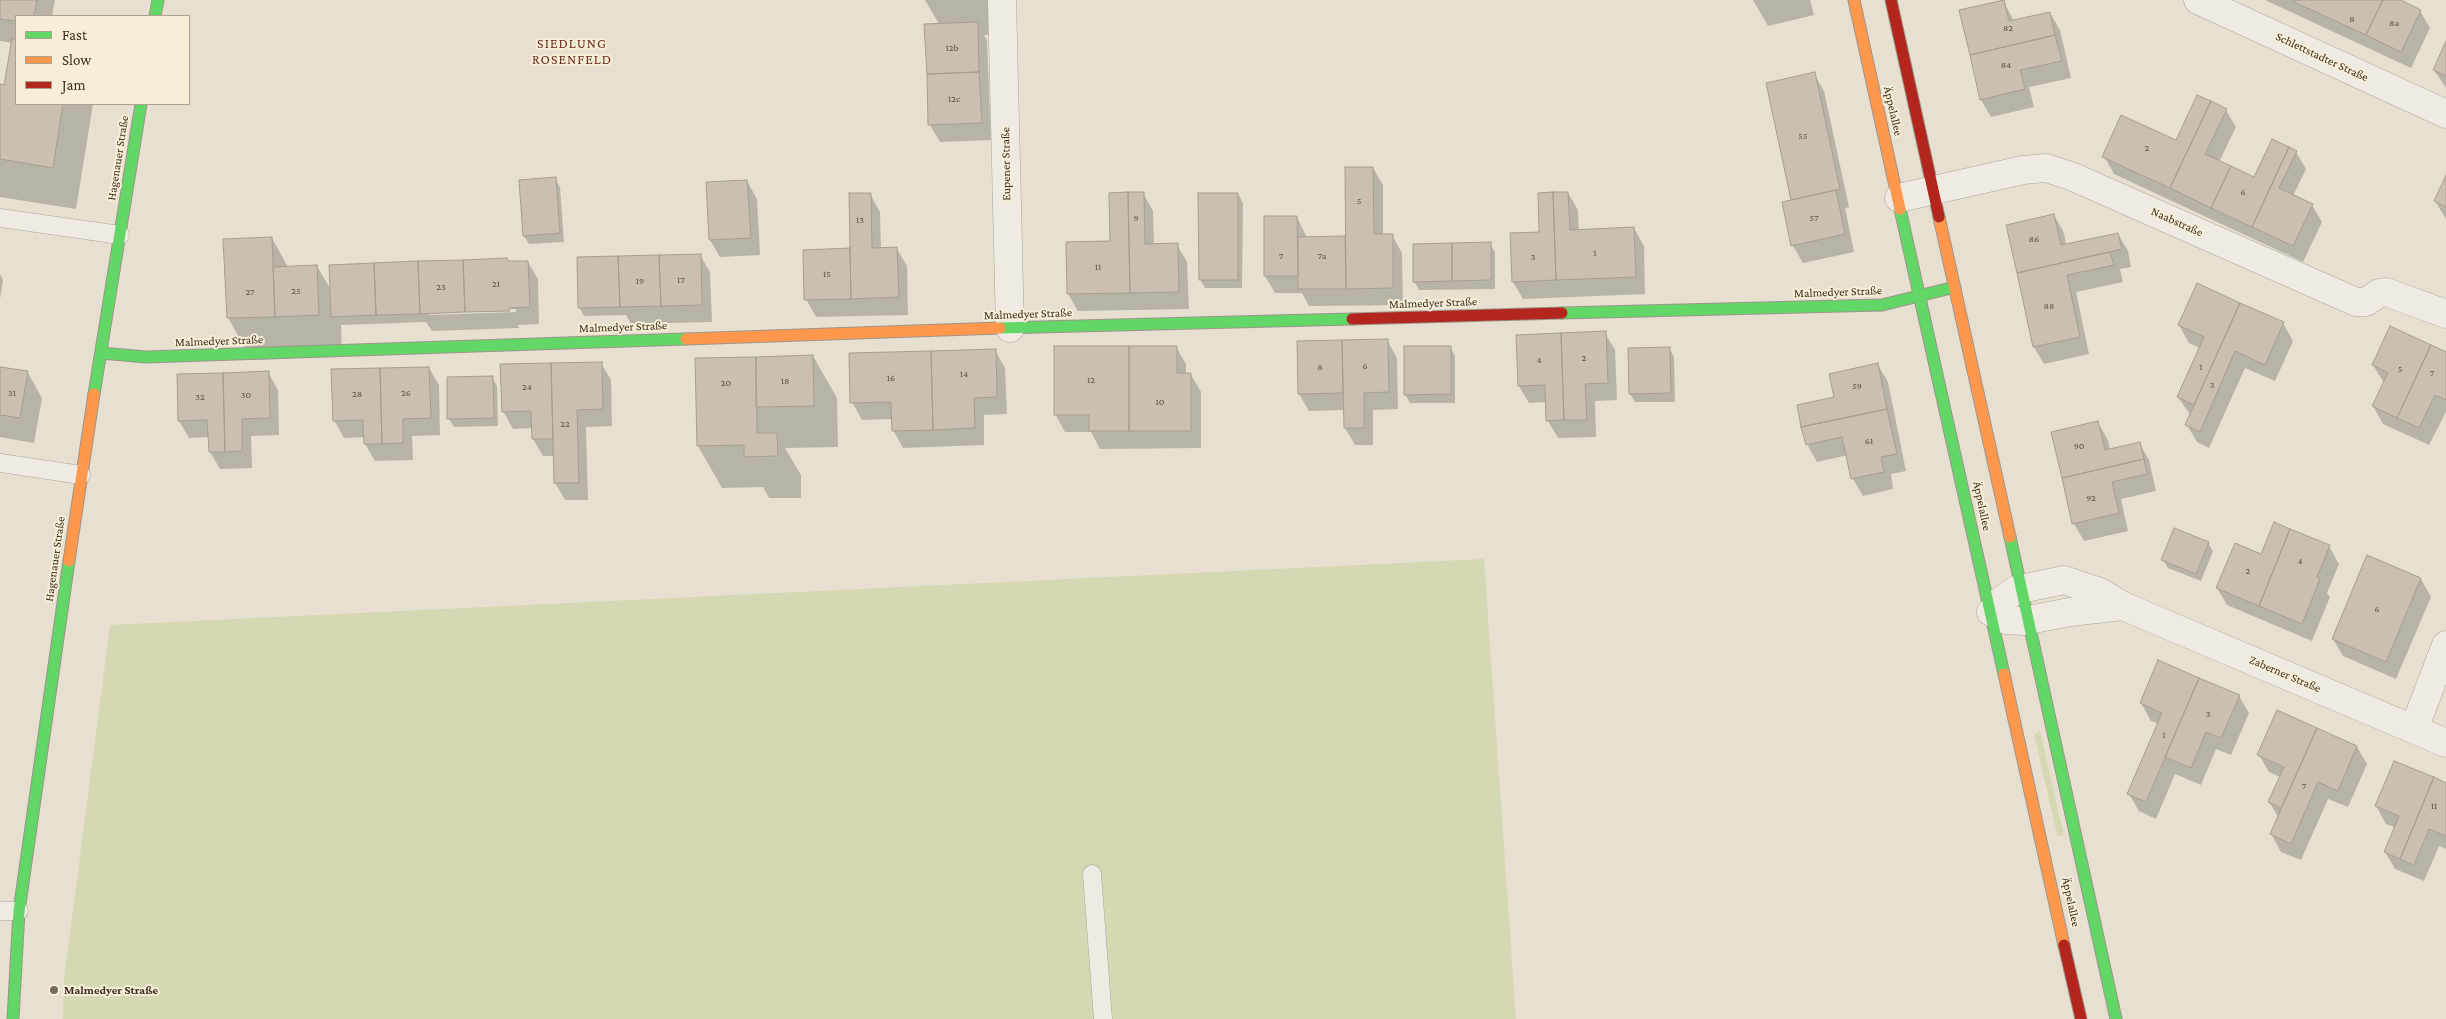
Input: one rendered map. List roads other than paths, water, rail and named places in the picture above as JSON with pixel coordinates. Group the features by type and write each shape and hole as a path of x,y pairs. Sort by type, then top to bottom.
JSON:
{"street":[{"path":"155,15 158,0"},
{"name":"Eupener Straße","path":"1002,0 1010,328"},
{"name":"Äppelallee","path":"1854,0 2081,1019"},
{"name":"Äppelallee","path":"1891,0 2116,1019"},
{"name":"Schlettstadter Straße","path":"2198,0 2446,114"},
{"name":"Hagenauer Straße","path":"13,1019 7,990 81,475 141,105"},
{"name":"Naabstraße","path":"1899,198 2023,170 2046,168 2071,176 2356,302 2366,302 2379,293 2386,292 2446,314"},
{"name":"Malmedyer Straße","path":"101,353 146,357 1010,328 1882,305 1955,287"},
{"name":"Zaberner Straße","path":"2123,606 2070,612 2028,621 2006,620 1991,612 2008,594 2021,588 2064,580 2100,592 2123,606 2446,743"},
{"path":"2414,729 2446,645"}],"lane":[{"path":"0,218 120,235"},
{"path":"0,462 81,475"},
{"path":"1092,874 1103,1019"},
{"path":"0,911 19,911"}],"place":[{"name":"Malmedyer Straße","path":"54,990"}],"district":[{"name":"SIEDLUNG ROSENFELD","path":"572,52"}]}
